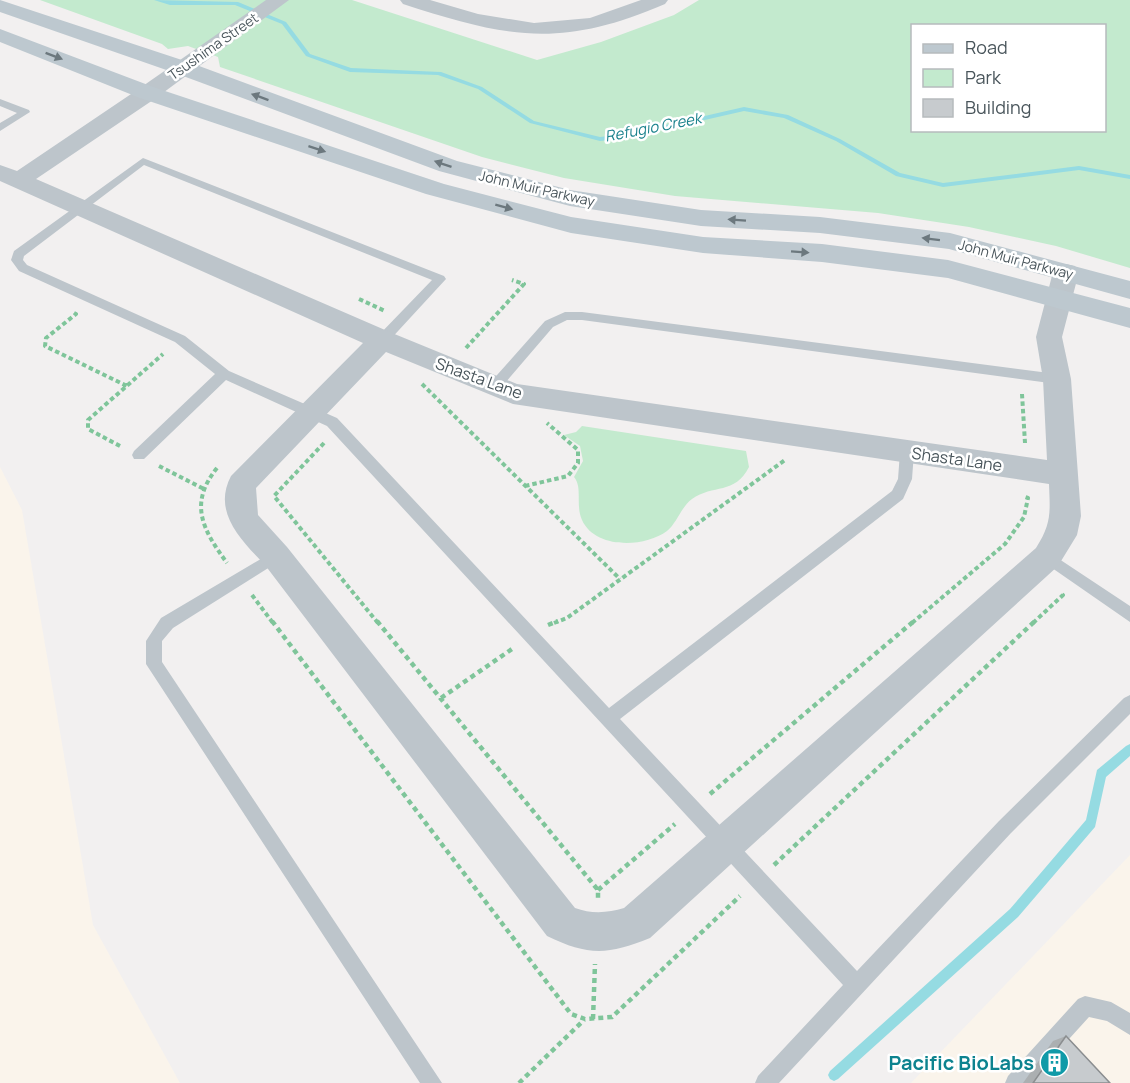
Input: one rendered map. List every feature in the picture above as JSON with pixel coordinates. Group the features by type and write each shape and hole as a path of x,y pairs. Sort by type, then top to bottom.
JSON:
{"main road":[{"name":"John Muir Parkway","path":"0,5 183,68 448,166 570,198 701,218 820,225 950,242 1062,285 1130,318"},
{"name":"John Muir Parkway","path":"0,35 148,93 435,189 571,225 703,245 822,254 1062,285 1130,290"}],"street":[{"name":"Tsushima Street","path":"148,93 279,0"},
{"path":"410,0 503,27 532,31 591,25 658,0"},
{"path":"448,12 464,0"},
{"path":"10,176 148,93"},
{"name":"Shasta Lane","path":"10,176 80,208 392,329 453,355 494,387 513,394 1063,474"},
{"path":"392,329 326,419 242,484 238,499 240,515 276,556 561,922 578,931 597,933 617,931 636,924 1047,556 1061,535 1066,516 1057,379 1049,337 1062,285"}],"lane":[{"path":"0,102 24,112 0,128"},
{"path":"392,329 440,279 143,161 18,254 17,260 23,268 180,339 224,374 326,419 856,984"},
{"path":"494,387 549,324 565,316 582,316 1057,379"},
{"path":"139,455 224,374"},
{"path":"608,719 898,495 905,479 907,452"},
{"path":"276,556 167,623 155,636 150,651 154,664 432,1083"},
{"path":"1047,556 1130,615"},
{"path":"765,1083 1005,827 1130,703"},
{"path":"1015,1083 1085,1006 1111,1012 1130,1025"}],"path":[{"path":"453,355 468,346 524,284 512,280"},
{"path":"358,300 392,329"},
{"path":"66,309 76,314 46,338 45,346 127,386"},
{"path":"180,339 88,420 88,429 204,489"},
{"path":"453,355 468,346"},
{"path":"468,346 513,365"},
{"path":"415,378 620,579"},
{"path":"525,486 531,482 554,481 574,472 579,460 578,450 553,430 546,418 558,420"},
{"path":"326,419 274,496 598,890 1005,544 1024,517 1028,498 1017,496"},
{"path":"1013,440 1025,442"},
{"path":"441,698 555,620 567,618 794,454"},
{"path":"519,1083 585,1019"}],"shaded area":[{"path":"0,467 22,510 93,925 180,1083 0,1083"},
{"path":"1130,855 1130,1083 911,1083"}],"green space":[{"path":"40,0 352,0 537,60 601,42 674,15 699,0 1130,0 1130,268 1056,246 969,227 878,213 675,196 564,178 482,157 220,67 218,57 188,46 168,49 162,44"},
{"path":"582,426 746,451 749,467 737,482 700,494 692,499 670,528 657,537 633,543 609,541 588,529 580,514 578,486 574,477 583,461 580,446 564,435 576,432"}],"building":[{"path":"1066,1036 1110,1083 1033,1083"}],"waterway":[{"name":"Refugio Creek","path":"157,0 170,3 236,3 284,23 308,55 350,70 439,73 480,88 532,122 600,139 626,136 744,109 786,116 838,140 898,175 943,185 1079,168 1130,177"},
{"path":"834,1075 1014,913 1091,823 1101,774 1130,749"}],"place":[{"name":"Pacific BioLabs","path":"1055,1062"}]}
